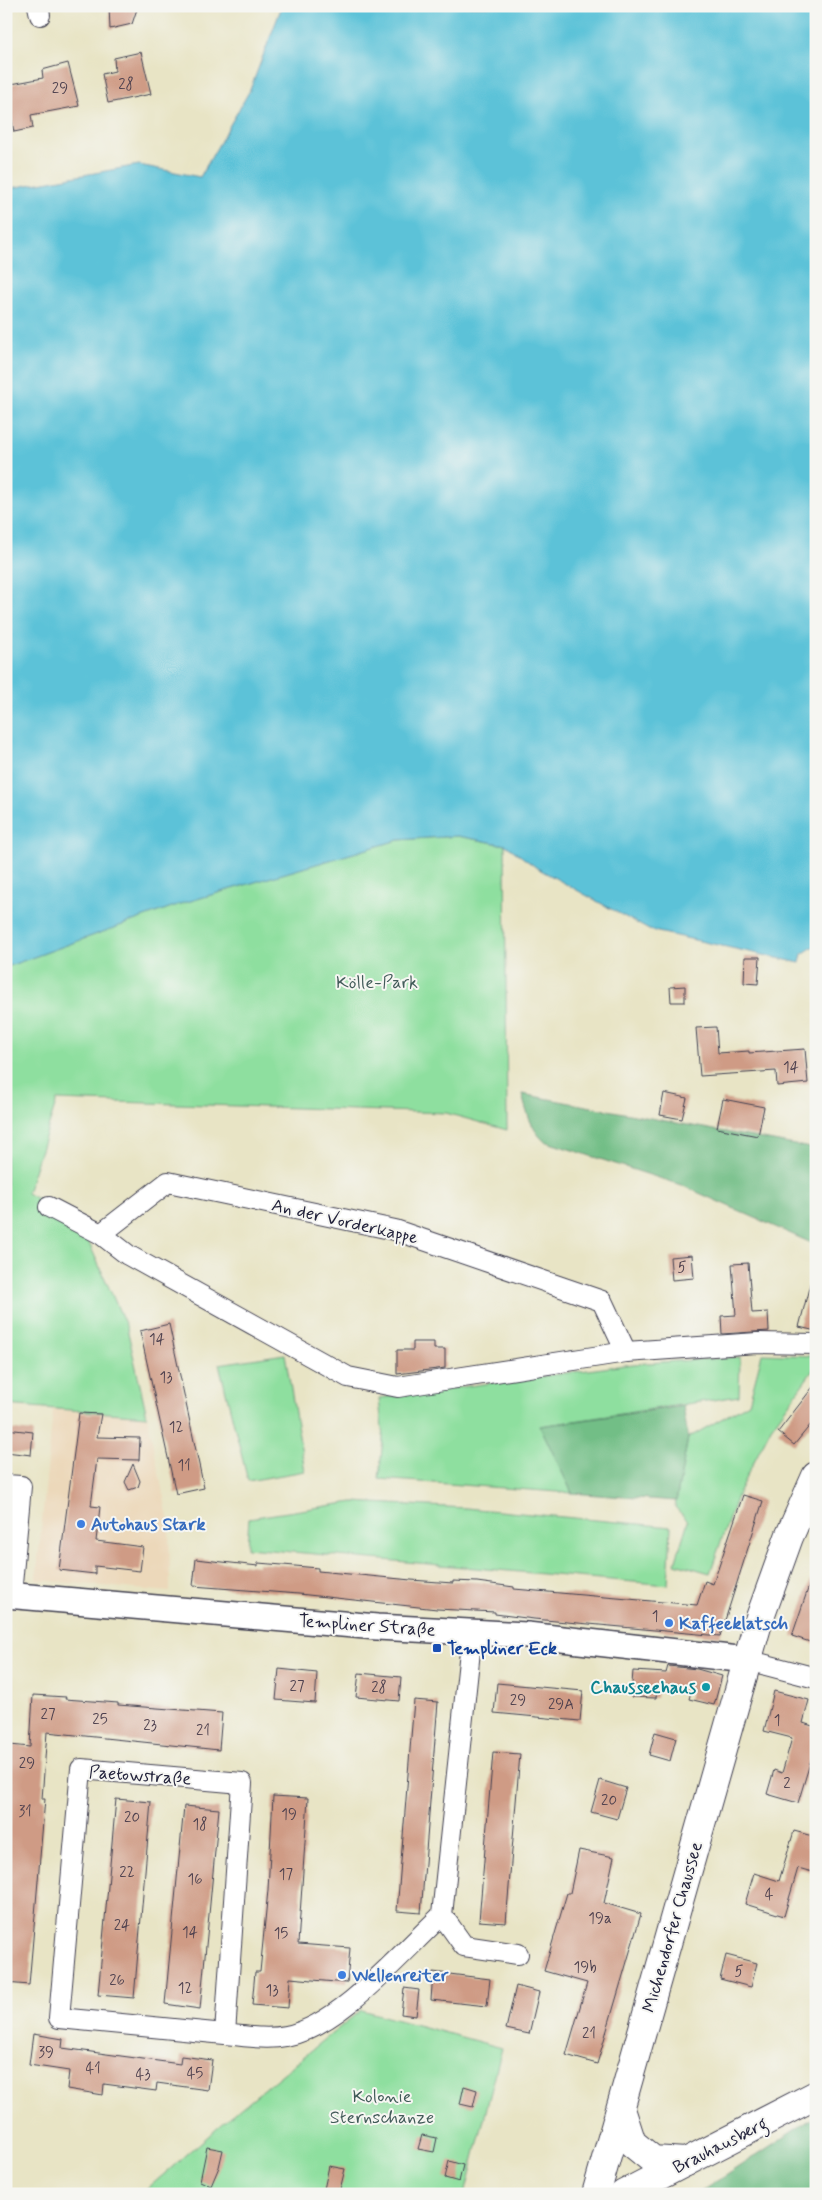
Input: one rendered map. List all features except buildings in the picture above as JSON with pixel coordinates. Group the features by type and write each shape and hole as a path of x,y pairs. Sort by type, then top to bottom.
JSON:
{"main road":[{"name":"Michendorfer Chaussee","path":"596,2194 747,1660 776,1568 816,1476"},
{"name":"Brauhausberg","path":"624,2194 816,2095"},
{"path":"621,2109 632,2143 653,2160 686,2162"}],"street":[{"name":"An der Vorderkappe","path":"101,1234 168,1182 395,1230 602,1301 626,1352"},
{"path":"49,1207 101,1234 128,1255 348,1377 398,1387 626,1352 757,1343 816,1344"},
{"path":"6,1485 21,1486 8,1595"},
{"name":"Templiner Straße","path":"8,1595 377,1627 527,1635 626,1648 747,1660 816,1678"},
{"path":"472,1632 442,1915 464,1946 518,1954"},
{"name":"Paetowstraße","path":"225,2034 242,1783 81,1768 59,2018 225,2034 268,2038 286,2036 315,2026 354,1999 442,1915"}],"shaded area":[{"path":"53,1410 147,1416 169,1522 170,1592 36,1580"}],"green space":[{"name":"Kölle-Park","path":"458,836 505,845 507,1130 446,1113 57,1100 27,1193 80,1223 127,1328 147,1416 6,1405 6,967 180,904 398,840"},
{"path":"522,1094 816,1149 816,1245 681,1185 544,1141 532,1125"},
{"path":"285,1354 305,1471 248,1481 219,1364"},
{"path":"762,1354 816,1356 816,1366 771,1428 738,1493 710,1573 675,1563 688,1521 675,1507 688,1438 749,1403"},
{"path":"740,1357 739,1396 541,1426 572,1493 379,1479 383,1438 379,1398 633,1364"},
{"path":"683,1406 688,1438 676,1501 572,1493 540,1426"},
{"path":"353,1502 466,1508 671,1527 668,1585 247,1548 249,1518"},
{"name":"Kolonie Sternschanze","path":"361,2010 502,2048 465,2194 141,2194 242,2107"},
{"path":"816,2116 816,2194 697,2194"}],"water":[{"path":"282,6 816,6 816,945 802,954 800,963 649,930 537,868 506,845 458,836 398,840 180,904 6,967 6,189 139,165 200,177 250,90"}],"place":[{"name":"Autohaus Stark","path":"81,1524"},
{"name":"Kaffeeklatsch","path":"669,1623"},
{"name":"Templiner Eck","path":"437,1648"},
{"name":"Chausseehaus","path":"706,1687"},
{"name":"Wellenreiter","path":"342,1975"}]}
